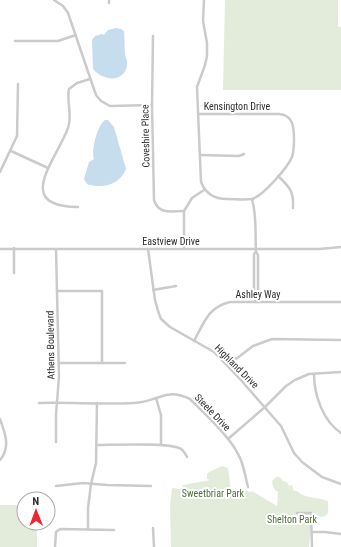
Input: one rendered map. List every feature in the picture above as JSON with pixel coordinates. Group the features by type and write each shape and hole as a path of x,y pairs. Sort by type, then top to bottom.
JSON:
{"street":[{"path":"54,0 63,6 68,13 90,79 96,95 101,101 110,106 152,105"},
{"name":"Kensington Drive","path":"204,0 203,20 207,43 207,56 198,87 201,182 204,190"},
{"path":"15,41 58,41 76,35"},
{"name":"Coveshire Place","path":"153,36 152,105 154,200 158,208 162,210 184,211"},
{"path":"78,207 66,207 49,201 45,197 42,182 68,128 70,118 69,89 77,83 90,79"},
{"path":"0,172 18,136 18,84"},
{"name":"Kensington Drive","path":"199,114 279,114 287,116 292,121 294,126 294,150 292,158 278,176 259,195 252,199"},
{"path":"11,151 48,168"},
{"path":"200,155 239,156 244,154"},
{"path":"278,176 288,185 293,200 293,208"},
{"path":"184,249 184,211 192,198 204,190 209,194 220,198 252,199 256,212 256,250 258,255 258,298 256,302"},
{"name":"Eastview Drive","path":"0,249 256,250 326,249 341,247"},
{"path":"14,248 14,273"},
{"name":"Athens Boulevard","path":"56,249 59,363 56,442"},
{"name":"Highland Drive","path":"148,249 153,290 158,311 162,319 170,327 214,352 228,365 281,426 294,452 302,462 322,477 341,484"},
{"path":"153,290 176,286"},
{"path":"57,291 102,291 102,363"},
{"name":"Ashley Way","path":"194,341 208,315 214,308 222,304 230,302 341,302"},
{"path":"228,365 253,346 272,339 341,340"},
{"path":"59,363 125,363"},
{"path":"228,439 265,407 286,386 295,380 305,375 341,372"},
{"path":"314,374 314,383 318,400 330,423 341,433"},
{"name":"Steele Drive","path":"39,403 135,403 174,394 181,394 190,399 228,439 239,455 248,487"},
{"path":"156,398 161,415 161,444"},
{"path":"88,529 88,508 91,484 96,463 97,403"},
{"path":"0,418 6,434 7,442 6,450 0,460"},
{"path":"96,445 161,444 182,449 187,457"},
{"path":"56,486 83,483 151,486"},
{"path":"297,513 311,513 312,547"},
{"path":"153,528 154,547"},
{"path":"55,547 56,532 60,529 114,530"},
{"path":"312,532 341,534"}],"green space":[{"path":"225,0 338,0 338,27 341,27 341,90 223,90"},
{"path":"222,466 228,468 231,490 240,489 250,492 252,491 277,506 278,491 276,491 273,487 272,481 276,477 280,477 283,481 287,482 289,486 292,485 293,490 303,495 328,501 328,513 325,516 317,518 312,514 309,547 171,547 170,506 172,488 182,489 183,485 210,480 207,479 207,474"},
{"path":"0,505 16,505 16,531 37,531 37,547 0,547"}],"water":[{"path":"116,28 124,31 127,64 125,71 119,77 107,78 93,69 92,40 95,36 102,34 104,35 108,30"},
{"path":"105,120 108,120 114,127 126,169 119,179 110,184 99,186 87,184 84,179 89,162 94,159 93,150 95,138 99,127"}],"park label":[{"name":"Sweetbriar Park","path":"213,493"},
{"name":"Shelton Park","path":"292,519"}]}
